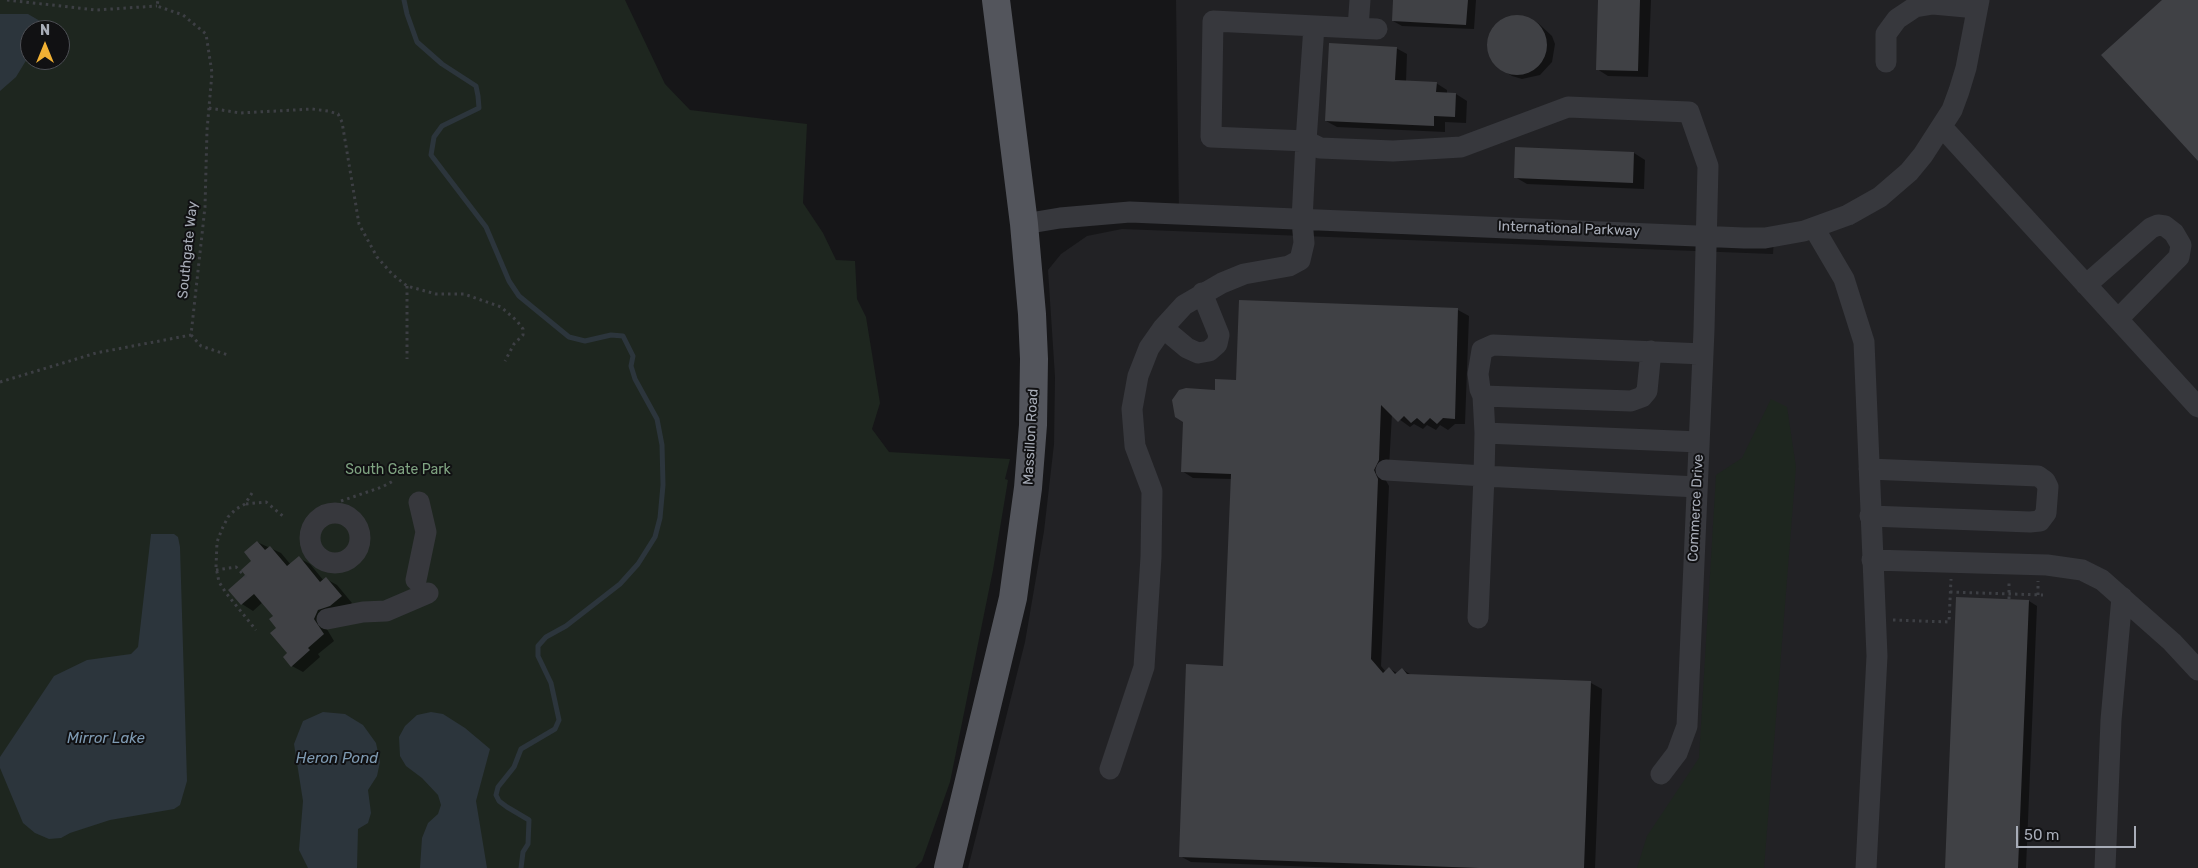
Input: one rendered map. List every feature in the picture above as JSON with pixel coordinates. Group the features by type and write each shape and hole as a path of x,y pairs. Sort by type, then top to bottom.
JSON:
{"main road":[{"name":"Massillon Road","path":"948,868 1013,598 1028,488 1033,425 1034,359 1024,224 996,0"}],"street":[{"path":"1306,141 1211,137 1214,21 1368,29 1360,0"},
{"path":"1886,62 1886,34 1897,9 1934,2 1978,4"},
{"name":"International Parkway","path":"1024,224 1060,218 1130,212 1765,238 1786,236 1848,215 1880,197 1909,172 1934,141 1952,110 1964,76 1978,4"},
{"path":"1110,769 1144,667 1151,556 1152,491 1136,446 1132,409 1138,376 1149,348 1162,328 1184,305 1202,293 1244,274 1289,266 1300,260 1304,244 1302,220 1314,26"},
{"name":"Commerce Drive","path":"1306,141 1320,148 1393,151 1461,147 1568,107 1689,112 1708,166 1703,354 1687,726 1678,753 1662,774"},
{"path":"1942,127 2198,407"},
{"path":"2086,285 2151,228 2158,225 2166,226 2174,233 2181,244 2180,257 2118,319"},
{"path":"1814,228 1844,279 1864,342 1877,656 1866,868"},
{"path":"1162,328 1188,348 1198,353 1209,351 1217,344 1219,334 1202,293"},
{"path":"1478,618 1485,433 1483,396 1478,374 1482,350 1493,345 1703,354"},
{"path":"1483,396 1631,402 1642,397 1647,391 1651,351"},
{"path":"1485,433 1699,442"},
{"path":"1869,469 2038,476 2045,481 2048,487 2046,513 2040,521 1870,516"},
{"path":"1386,470 1697,487"},
{"path":"327,619 363,612 386,611 422,586 426,532 419,502"},
{"path":"1872,560 2047,565 2082,570 2102,580 2122,597 2172,642 2198,670"},
{"path":"2105,868 2111,720 2122,597"}],"path":[{"path":"7,0 96,10 157,6 158,0"},
{"name":"Southgate Way","path":"157,6 182,15 206,34 212,73 205,206 191,335"},
{"path":"209,108 240,113 312,109 338,114 342,122 360,224 376,257 407,286 436,294 464,294 501,307 523,329 523,335 514,344 505,361"},
{"path":"407,286 407,359"},
{"path":"0,382 96,353 191,335 201,346 228,355"},
{"path":"341,501 382,487 395,480"},
{"path":"246,504 252,492"},
{"path":"256,630 219,582 216,570 217,548 222,529 228,517 236,509 246,504 266,502 284,517"},
{"path":"1875,619 1949,622 1951,562"},
{"path":"216,570 236,567 246,577"},
{"path":"1950,592 2043,595"}],"shaded area":[{"path":"1176,0 2198,0 2198,868 968,868 1025,642 1044,531 1054,444 1055,377 1048,270 1061,254 1087,236 1122,229 1773,254 1774,237 1179,214"}],"green space":[{"name":"South Gate Park","path":"0,0 625,0 665,84 690,110 807,124 803,203 823,233 836,260 855,261 857,299 866,317 880,403 872,429 889,452 1010,459 1005,479 1008,480 993,570 950,782 922,861 915,868 0,868"},
{"path":"1771,399 1787,407 1796,467 1764,868 1637,868 1647,836 1699,758 1716,475 1742,458"}],"water":[{"path":"0,14 28,14 38,20 20,20 20,70 16,77 0,91"},
{"name":"Mirror Lake","path":"151,534 174,534 178,537 180,547 187,781 180,805 174,809 110,820 70,833 61,838 49,839 35,833 23,823 0,768 0,757 54,676 87,660 131,654 138,647"},
{"name":"Heron Pond","path":"323,712 345,714 363,725 376,743 380,762 377,776 368,790 371,813 368,823 358,829 357,868 308,868 299,850 303,801 294,744 303,721"},
{"name":"Heron Pond","path":"431,712 443,714 465,728 490,749 476,801 487,868 420,868 422,838 428,823 438,814 441,805 438,795 422,778 406,766 400,756 399,737 405,726 417,715"}],"building":[{"path":"1393,0 1468,0 1466,25 1392,21"},
{"path":"1598,0 1640,0 1638,71 1596,70"},
{"path":"2162,0 2198,0 2198,161 2101,55"},
{"path":"1511,15 1523,15 1534,20 1542,28 1547,39 1545,57 1534,70 1523,75 1511,75 1500,70 1492,62 1487,51 1487,39 1492,28 1500,20"},
{"path":"1329,43 1397,47 1395,80 1437,82 1436,92 1456,93 1455,117 1434,116 1434,126 1325,121"},
{"path":"1515,147 1634,152 1633,183 1514,178"},
{"path":"1239,300 1458,308 1455,419 1443,418 1437,424 1430,418 1424,424 1417,418 1411,423 1404,416 1398,422 1381,405 1379,460 1374,470 1378,479 1371,659 1383,673 1389,667 1395,674 1402,668 1407,674 1591,681 1584,868 1479,868 1179,857 1186,664 1223,666 1231,474 1181,472 1183,422 1175,417 1172,400 1179,390 1186,388 1215,390 1215,379 1236,380"},
{"path":"257,541 265,550 270,546 287,566 299,556 320,582 326,577 342,596 330,606 318,610 314,619 324,634 291,667 283,657 287,653 270,633 276,628 269,619 273,616 254,594 241,605 228,590 245,575 241,570 251,561 244,552"},
{"path":"1956,597 2029,600 2018,868 1945,868"}],"waterway":[{"path":"404,0 417,42 442,64 476,86 478,96 479,108 442,126 434,137 431,155 486,227 509,281 519,296 569,337 585,341 611,335 623,336 633,356 631,366 635,379 657,419 662,445 663,485 660,518 655,537 638,564 620,584 566,626 546,637 538,646 538,656 551,683 559,720 555,729 521,749 514,767 498,787 496,795 499,801 529,820 528,844 523,852 521,868"}]}
